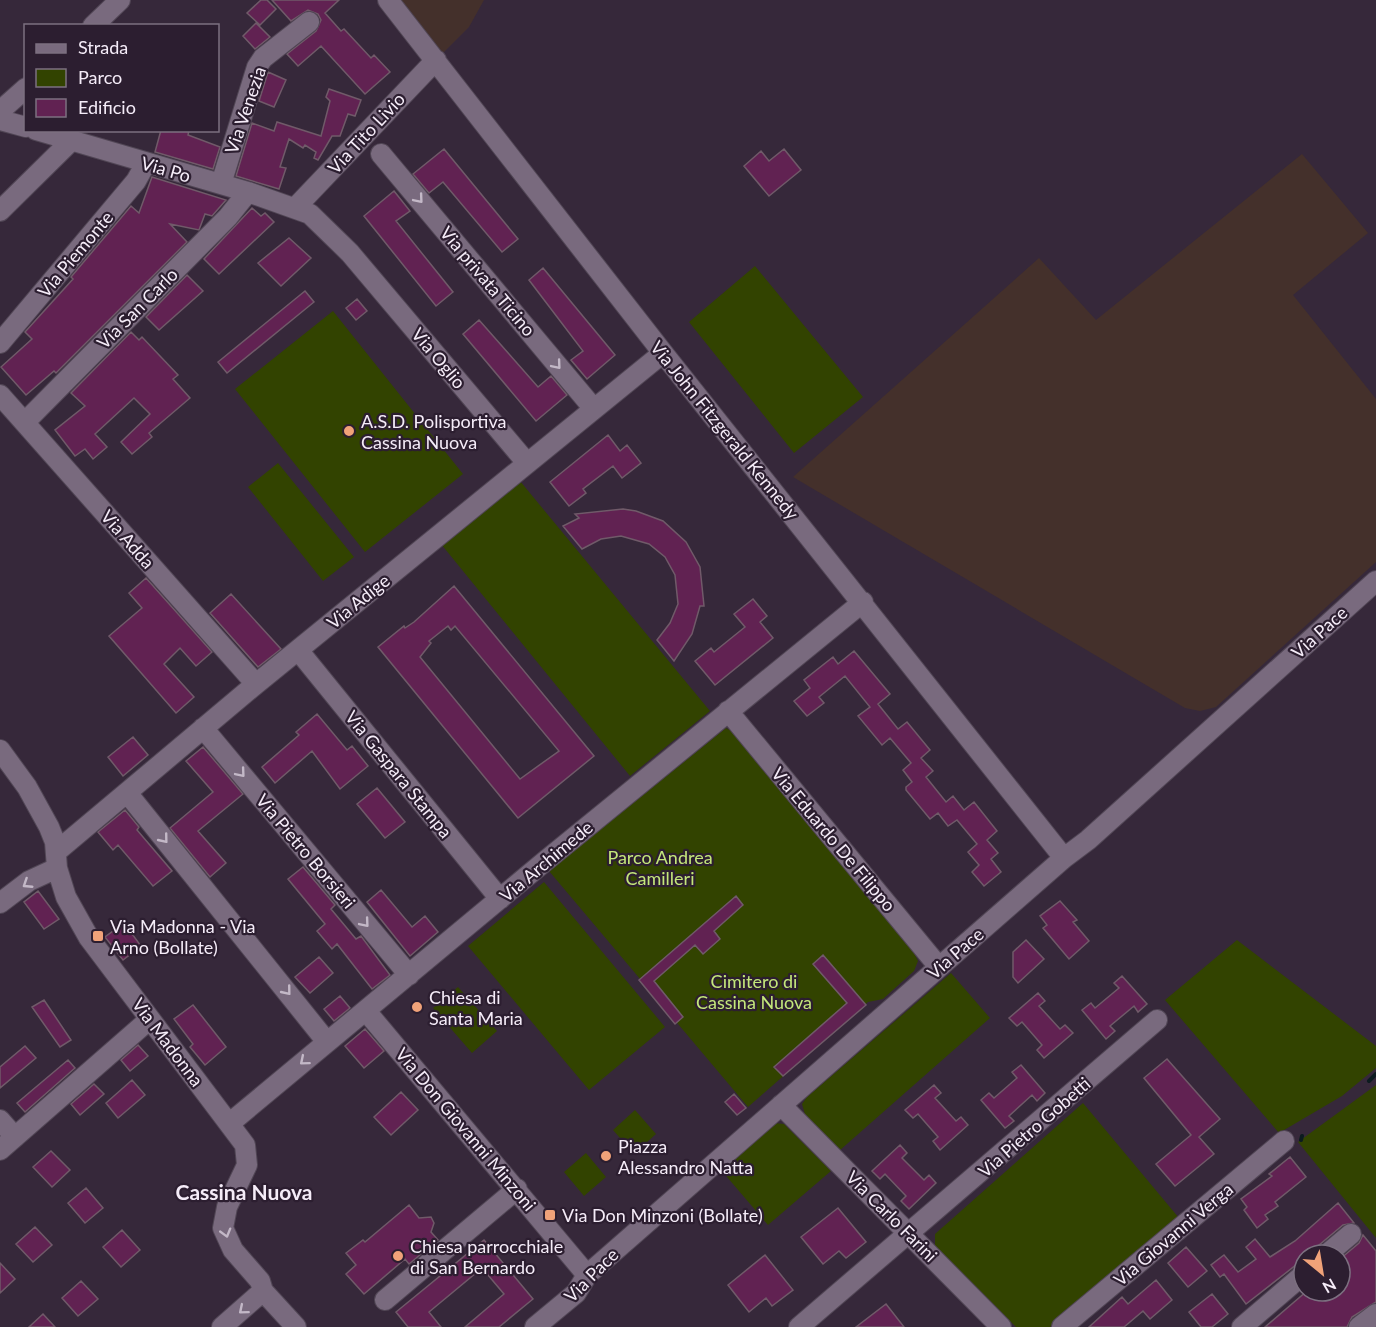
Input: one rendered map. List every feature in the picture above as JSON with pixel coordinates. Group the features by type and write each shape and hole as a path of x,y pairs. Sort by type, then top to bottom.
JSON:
{"street":[{"path":"95,24 120,0"},
{"name":"Via John Fitzgerald Kennedy","path":"388,0 663,353 1064,858"},
{"name":"Via Venezia","path":"221,184 257,67 263,58 309,22"},
{"name":"Via Tito Livio","path":"296,207 436,60"},
{"path":"0,111 24,90"},
{"path":"0,120 24,126"},
{"name":"Via Po","path":"42,132 296,207"},
{"path":"0,212 71,141"},
{"name":"Via privata Ticino","path":"381,154 594,409"},
{"name":"Via Piemonte","path":"0,342 136,181 146,163"},
{"name":"Via San Carlo","path":"25,422 228,217 248,192"},
{"name":"Via Oglio","path":"296,207 310,214 328,229 350,253 527,463"},
{"name":"Via Adige","path":"0,903 56,860 171,751 203,728 663,353"},
{"name":"Via Adda","path":"0,395 256,684"},
{"name":"Via Pace","path":"535,1327 576,1293 587,1275 1064,858 1089,840 1376,581"},
{"name":"Via Archimede","path":"230,1123 863,602"},
{"name":"Via Gaspara Stampa","path":"298,650 501,899"},
{"name":"Via Eduardo De Filippo","path":"728,711 939,967"},
{"name":"Via Pietro Borsieri","path":"203,728 409,975"},
{"name":"Via Madonna","path":"0,750 27,787 49,827 67,900 89,938 245,1145 248,1165 227,1207 224,1228 233,1250 260,1281 263,1292 296,1327"},
{"path":"128,794 327,1042"},
{"name":"Via Don Giovanni Minzoni","path":"366,1011 587,1275"},
{"path":"0,1120 7,1144 150,1019"},
{"name":"Via Pietro Gobetti","path":"801,1326 1157,1020"},
{"name":"Via Carlo Farini","path":"781,1105 1001,1327"},
{"name":"Via Giovanni Verga","path":"1062,1327 1284,1141"},
{"path":"385,1300 517,1189"},
{"path":"1340,1243 1351,1234"},
{"path":"1242,1327 1292,1284"},
{"path":"222,1327 263,1292"}],"shaded area":[{"path":"388,0 484,0 469,27 436,60"},
{"path":"1302,154 1368,233 1293,295 1376,399 1376,562 1216,707 1200,711 1185,708 793,477 1039,258 1096,320"}],"green space":[{"path":"755,266 863,397 794,453 689,322"},
{"name":"A.S.D. Polisportiva Cassina Nuova","path":"333,311 463,474 365,552 235,389"},
{"path":"278,463 354,557 323,581 248,487"},
{"path":"520,481 710,711 630,776 441,544"},
{"name":"Parco Andrea Camilleri","path":"726,728 733,732 912,949 918,961 914,971 883,999 868,1002 748,1107 549,871"},
{"path":"544,882 665,1027 589,1090 468,946"},
{"path":"1237,940 1376,1046 1376,1068 1342,1096 1279,1133 1165,1000"},
{"path":"951,973 990,1018 839,1151 806,1118 802,1104 807,1097"},
{"path":"458,987 497,1031 472,1053 433,1008"},
{"path":"1376,1085 1376,1238 1298,1142"},
{"path":"1083,1103 1179,1218 1050,1327 1016,1327 935,1246 935,1234"},
{"path":"635,1110 656,1134 634,1154 613,1130"},
{"path":"774,1123 784,1124 831,1171 768,1225 721,1170"},
{"path":"586,1153 606,1177 584,1196 564,1172"}],"building":[{"path":"261,0 267,0 276,9 260,25 247,13"},
{"path":"272,0 339,0 325,13 341,31 344,29 371,58 374,55 390,72 365,94 321,46 298,66 287,54 316,31 321,20 318,14 308,10 291,21"},
{"path":"256,23 270,37 255,49 243,36"},
{"path":"268,72 286,80 274,107 259,101"},
{"path":"329,89 361,100 355,116 348,114 340,136 332,136 318,160 314,158 316,152 305,145 303,148 289,139 280,167 286,168 279,189 236,176 252,123 274,131 277,122 321,136 330,101 326,97"},
{"path":"160,132 189,132 188,135 220,147 213,169 155,152"},
{"path":"444,149 518,239 502,252 443,182 429,193 413,174"},
{"path":"784,149 801,170 769,196 744,166 761,151 769,161"},
{"path":"152,177 226,200 212,216 205,214 199,230 170,224 187,242 56,373 54,371 26,395 1,367 32,339 25,332 73,279 71,277 131,206 139,213"},
{"path":"394,191 410,211 396,221 453,292 436,306 364,216"},
{"path":"252,208 261,216 265,213 274,222 219,274 204,259"},
{"path":"289,238 311,258 281,286 258,263"},
{"path":"543,268 615,355 587,379 571,360 583,351 529,280"},
{"path":"187,275 203,291 159,330 146,317"},
{"path":"305,291 314,302 227,373 218,362"},
{"path":"357,299 367,311 356,320 346,308"},
{"path":"479,320 538,387 551,376 567,395 536,421 463,334"},
{"path":"131,332 139,340 142,337 178,375 173,379 190,398 149,433 152,437 132,454 121,442 150,414 134,398 95,434 107,447 93,459 85,449 75,456 55,430 85,406 71,393"},
{"path":"608,435 620,451 627,445 641,463 622,478 613,466 583,489 586,493 569,506 550,482"},
{"path":"623,509 636,511 663,521 686,542 700,567 704,606 700,606 692,634 674,661 657,640 670,623 678,604 675,575 665,557 649,544 621,536 601,539 582,549 563,526 579,518 575,514"},
{"path":"146,578 212,652 196,666 180,648 164,664 194,697 176,713 109,636 142,608 129,593"},
{"path":"454,586 594,756 518,818 378,647 404,626 405,628","holes":["448,626 451,630 455,626 559,751 520,779 420,657 431,643 429,641"]},
{"path":"231,594 281,649 258,667 210,613"},
{"path":"753,599 767,616 760,622 773,638 715,685 695,661 711,648 714,652 745,627 734,614"},
{"path":"854,651 890,694 878,704 898,729 907,722 930,750 921,758 933,771 926,777 946,802 953,796 964,810 974,802 997,831 987,840 998,853 991,859 1001,872 984,886 972,872 979,865 968,852 977,844 957,820 948,826 938,813 930,819 906,790 912,782 903,770 911,763 890,738 882,745 858,716 870,707 845,676 819,697 824,703 807,716 794,701 810,688 804,680 833,657 838,664"},
{"path":"317,714 347,750 352,746 368,766 340,789 312,751 275,783 262,767 299,735 296,732"},
{"path":"133,737 148,755 123,776 108,757"},
{"path":"203,747 243,794 198,831 226,863 210,877 170,828 213,792 186,761"},
{"path":"377,788 405,822 385,838 357,804"},
{"path":"125,810 139,827 137,830 172,871 153,886 118,845 113,850 98,832"},
{"path":"303,867 335,905 331,909 356,939 361,936 390,975 372,989 337,944 332,949 317,931 325,924 288,879"},
{"path":"381,890 412,927 425,916 438,932 410,956 367,902"},
{"path":"38,891 59,919 44,929 24,902"},
{"path":"736,896 743,905 714,931 720,939 703,954 695,945 654,981 683,1017 675,1024 639,980"},
{"path":"1060,901 1077,920 1073,922 1089,941 1069,959 1043,928 1047,925 1040,916"},
{"path":"124,923 141,946 123,960 105,937"},
{"path":"1026,940 1044,959 1018,983 1013,977 1013,952"},
{"path":"823,955 866,1005 783,1076 774,1067 847,1003 813,964"},
{"path":"319,957 333,973 310,993 295,977"},
{"path":"1122,976 1147,1004 1138,1012 1134,1006 1110,1026 1115,1031 1106,1039 1082,1010 1091,1003 1095,1008 1119,988 1114,983"},
{"path":"1038,993 1045,1001 1039,1006 1060,1029 1065,1025 1073,1033 1044,1058 1037,1050 1042,1045 1022,1022 1017,1026 1009,1018"},
{"path":"340,996 350,1008 334,1021 324,1009"},
{"path":"44,1000 71,1040 60,1047 32,1007"},
{"path":"193,1005 226,1047 205,1065 190,1047 193,1044 174,1019"},
{"path":"365,1029 384,1051 364,1068 345,1046"},
{"path":"138,1045 148,1056 130,1071 121,1060"},
{"path":"25,1046 36,1058 0,1088 0,1067"},
{"path":"1167,1059 1220,1119 1199,1137 1214,1154 1175,1186 1156,1164 1191,1135 1144,1078"},
{"path":"68,1060 75,1068 25,1112 17,1103"},
{"path":"1021,1065 1045,1093 1037,1101 1032,1095 1009,1116 1014,1121 1005,1128 981,1100 989,1093 994,1098 1017,1078 1012,1072"},
{"path":"132,1080 145,1095 118,1118 106,1103"},
{"path":"94,1084 104,1094 80,1115 71,1104"},
{"path":"934,1085 941,1093 935,1098 956,1121 961,1117 968,1125 940,1150 933,1141 938,1137 918,1114 913,1118 905,1110"},
{"path":"401,1092 418,1110 391,1135 374,1117"},
{"path":"734,1094 746,1108 737,1115 725,1102"},
{"path":"900,1145 907,1153 902,1158 924,1180 929,1175 936,1183 909,1209 901,1201 906,1196 885,1174 880,1179 872,1171"},
{"path":"51,1151 70,1170 52,1187 33,1167"},
{"path":"1290,1157 1306,1177 1275,1202 1278,1206 1265,1215 1268,1219 1257,1228 1244,1210 1247,1207 1241,1199 1272,1176 1269,1174"},
{"path":"86,1188 103,1208 85,1223 68,1203"},
{"path":"1338,1203 1354,1223 1343,1225 1322,1243 1292,1243 1292,1268 1246,1304 1224,1274 1220,1277 1211,1265 1224,1255 1238,1272 1256,1259 1246,1247 1255,1239 1270,1257 1295,1241"},
{"name":"Chiesa parrocchiale di San Bernardo","path":"409,1205 419,1218 431,1217 434,1223 431,1232 438,1240 409,1264 405,1259 364,1294 346,1274 356,1265 346,1253 363,1240 365,1242"},
{"path":"838,1208 866,1242 846,1258 839,1251 823,1264 801,1237"},
{"path":"35,1227 52,1245 33,1262 16,1244"},
{"path":"122,1230 140,1250 121,1267 103,1247"},
{"path":"1363,1235 1376,1251 1376,1302 1352,1317 1347,1327 1265,1327 1293,1303 1352,1303 1352,1249 1359,1243"},
{"path":"484,1240 533,1299 499,1327 465,1327 504,1294 482,1268 429,1312 441,1327 408,1327 396,1312"},
{"path":"1186,1247 1207,1271 1188,1287 1168,1263"},
{"path":"765,1255 793,1290 772,1306 766,1298 749,1312 728,1285"},
{"path":"0,1263 15,1279 0,1293"},
{"path":"1156,1280 1172,1300 1150,1319 1143,1311 1124,1327 1089,1327 1122,1297 1128,1304"},
{"path":"81,1281 98,1299 78,1316 62,1298"},
{"path":"1212,1294 1228,1314 1212,1327 1201,1327 1189,1312"},
{"path":"886,1304 904,1327 856,1327"},
{"path":"43,1314 55,1327 29,1327"}],"waterway":[{"path":"1369,1081 1376,1074"},
{"path":"1301,1140 1302,1136"}],"place":[{"name":"A.S.D. Polisportiva Cassina Nuova","path":"349,431"},
{"name":"Via Madonna - Via Arno (Bollate)","path":"98,936"},
{"name":"Chiesa di Santa Maria","path":"417,1007"},
{"name":"Piazza Alessandro Natta","path":"606,1156"},
{"name":"Via Don Minzoni (Bollate)","path":"550,1215"},
{"name":"Chiesa parrocchiale di San Bernardo","path":"398,1256"}],"district":[{"name":"Cassina Nuova","path":"244,1191"}],"park label":[{"name":"Cimitero di Cassina Nuova","path":"754,991"}]}
